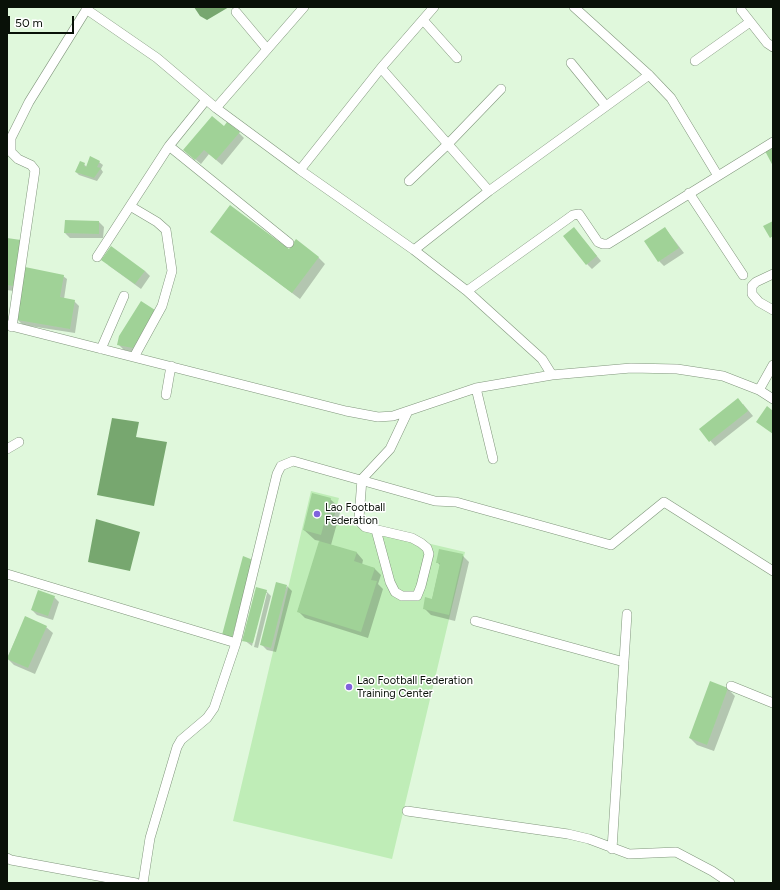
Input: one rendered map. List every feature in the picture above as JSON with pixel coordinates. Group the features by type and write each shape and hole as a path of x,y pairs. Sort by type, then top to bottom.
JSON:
{"street":[{"path":"216,108 304,7"},
{"path":"300,170 381,68 434,7"},
{"path":"574,7 649,75 671,98 718,176"},
{"path":"552,375 542,359 467,291 414,250 300,170 216,108 157,58 87,8 29,102 11,138 11,152 18,159 31,165 35,170 10,326 346,411 378,417 393,416 476,388 552,375 631,368 677,369 723,376 759,390 773,399"},
{"path":"741,10 767,43 773,47"},
{"path":"236,12 267,49"},
{"path":"423,20 458,58"},
{"path":"695,61 750,22"},
{"path":"571,63 606,106"},
{"path":"381,68 489,191"},
{"path":"414,250 489,191 649,75"},
{"path":"409,181 448,144 501,89"},
{"path":"97,257 169,146 206,100"},
{"path":"467,291 573,215 579,214 598,242 608,244 773,142"},
{"path":"169,146 290,244"},
{"path":"689,193 742,275"},
{"path":"130,206 166,230 172,271 162,306 134,357"},
{"path":"773,274 756,282 752,286 752,294 759,302 773,310"},
{"path":"101,348 124,296"},
{"path":"759,390 773,365"},
{"path":"166,395 171,366"},
{"path":"476,388 493,459"},
{"path":"376,530 390,582 395,592 402,596 417,596 429,554 427,548 412,538 365,527 359,518 362,479 390,449 408,411"},
{"path":"7,450 20,442"},
{"path":"143,883 150,838 177,747 181,740 207,718 214,708 236,644 264,525 277,474 281,466 293,461 362,479 435,501 456,502 611,545 664,502 773,571"},
{"path":"7,574 236,644"},
{"path":"612,849 627,614"},
{"path":"475,621 624,662"},
{"path":"731,686 773,703"},
{"path":"407,811 568,834 589,839 612,849 629,854 676,852 712,870 730,883"},
{"path":"7,858 11,860 136,883"}],"shaded area":[{"path":"194,7 229,7 207,20 200,16"},
{"path":"112,418 139,422 136,437 167,442 154,506 97,495"},
{"name":"Lao Football Federation Training Center","path":"311,491 339,498 333,521 465,552 392,859 233,821"},
{"path":"96,519 140,532 130,571 88,562"}],"building":[{"path":"212,116 224,126 227,122 240,132 216,160 204,150 195,160 183,150"},
{"path":"773,147 773,166 765,151"},
{"path":"90,156 100,161 97,167 101,168 94,178 75,172 80,161 85,163 84,166 86,167"},
{"path":"230,205 289,249 296,239 319,257 292,293 210,232"},
{"path":"65,220 99,221 99,234 64,233"},
{"path":"773,221 773,236 770,238 763,226"},
{"path":"574,227 597,256 586,265 563,236"},
{"path":"665,227 679,248 658,262 644,241"},
{"path":"7,238 21,240 13,286 7,285"},
{"path":"111,246 145,271 135,284 101,260"},
{"path":"25,267 64,275 60,297 75,300 70,329 17,320"},
{"path":"141,301 155,310 133,348 117,345 119,336"},
{"path":"738,398 748,411 709,442 699,429"},
{"path":"767,406 773,411 773,434 756,422"},
{"name":"Lao Football Federation","path":"312,493 331,498 321,535 303,530"},
{"path":"319,541 357,552 354,561 375,568 371,580 377,581 361,632 297,612"},
{"path":"439,549 463,554 449,615 423,609 425,597 432,599 440,563 436,563"},
{"path":"243,556 253,560 232,638 222,635"},
{"path":"276,582 287,585 271,648 260,645"},
{"path":"256,587 267,590 253,643 242,641"},
{"path":"38,590 55,596 48,616 31,610"},
{"path":"25,616 47,626 28,668 7,659"},
{"path":"710,681 728,688 707,745 689,738"}],"place":[{"name":"Lao Football Federation","path":"317,514"},
{"name":"Lao Football Federation Training Center","path":"349,687"}]}
